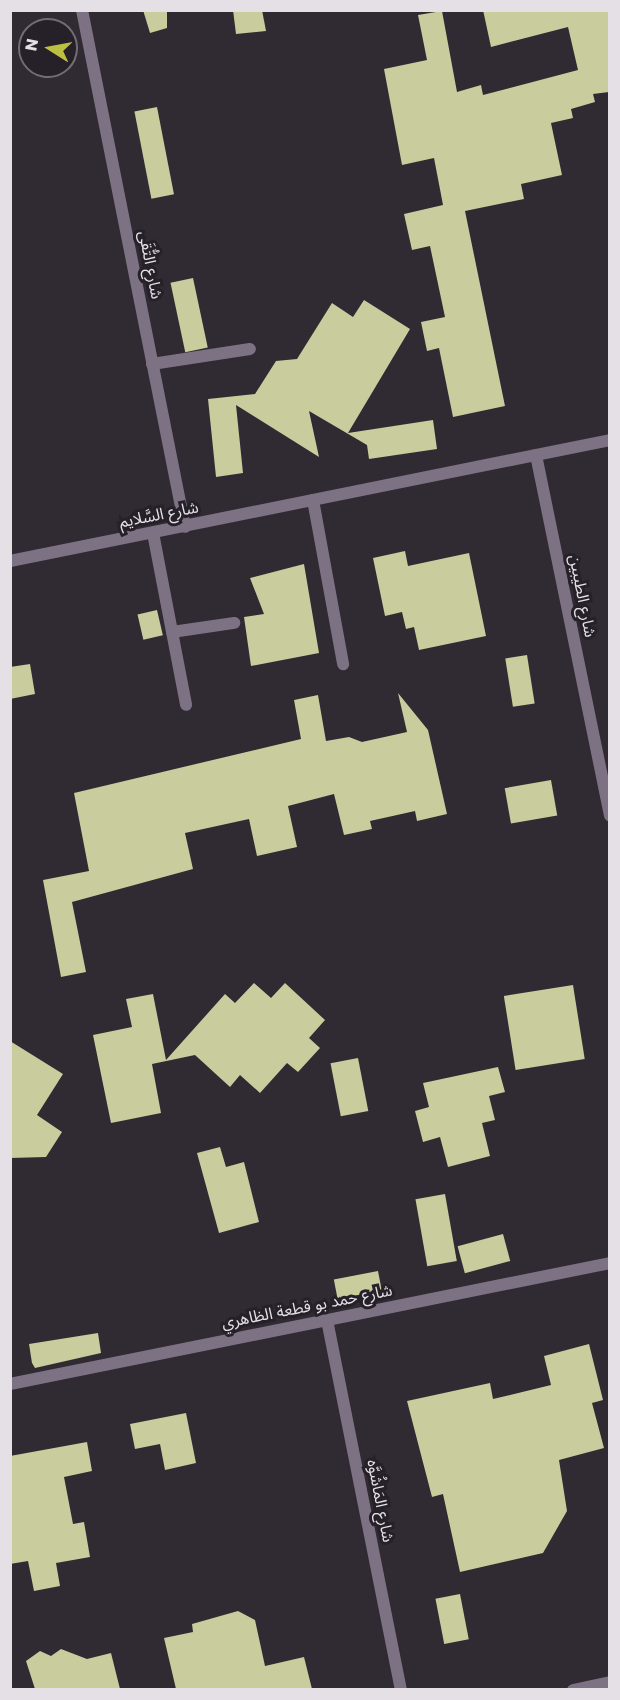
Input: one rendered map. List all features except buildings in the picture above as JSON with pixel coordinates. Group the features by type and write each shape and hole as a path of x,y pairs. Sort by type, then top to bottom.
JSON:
{"street":[{"name":"شارع التُّقَى","path":"82,10 184,527"},
{"path":"152,364 250,349"},
{"name":"شارع السَّلايم","path":"10,561 609,440"},
{"name":"شارع الطيبين","path":"537,455 609,815"},
{"path":"313,500 343,664"},
{"path":"153,533 186,705"},
{"path":"172,632 234,623"},
{"name":"شارع حمد بو قطعة الظاهري","path":"10,1384 609,1263"},
{"name":"شارع المَاشُوَّه","path":"327,1320 401,1689"},
{"path":"573,1689 609,1682"}]}
